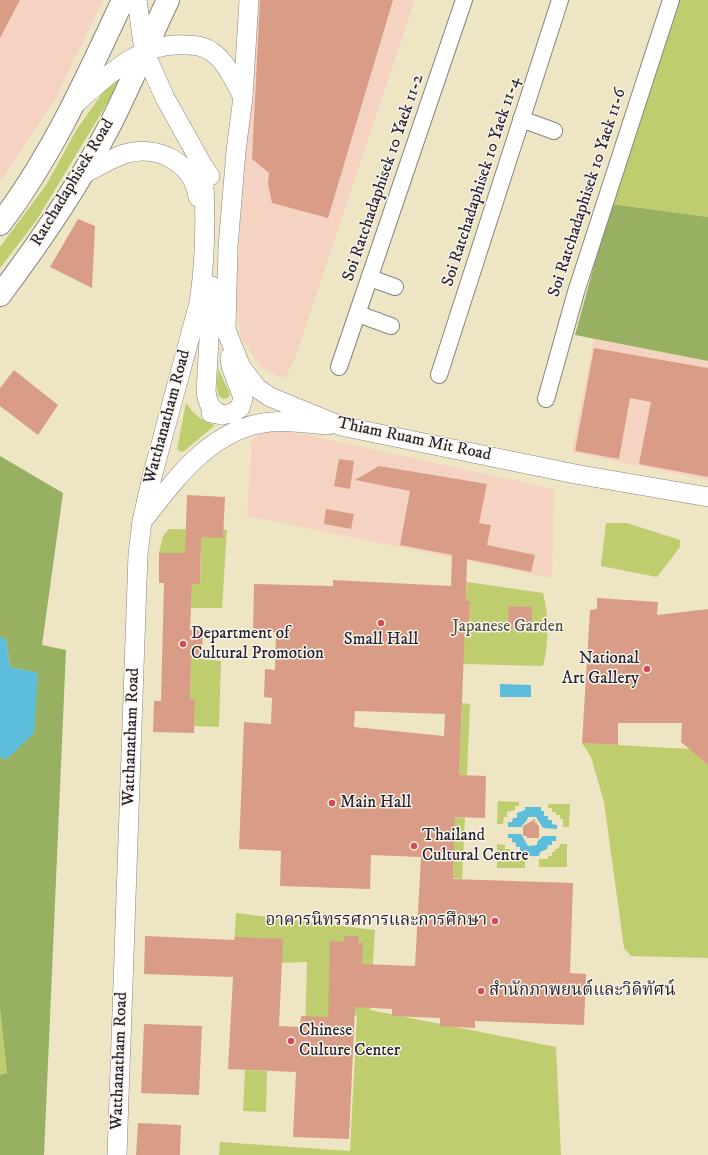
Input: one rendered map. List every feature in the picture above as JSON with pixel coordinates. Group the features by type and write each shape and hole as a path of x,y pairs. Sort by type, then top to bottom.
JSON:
{"main road":[{"path":"0,224 34,176 74,105 123,0"},
{"name":"Ratchadaphisek Road","path":"0,295 23,265 82,175 109,126 168,0"}],"street":[{"path":"137,0 144,51 165,98 210,176 214,188 213,273 206,392 208,402 214,411 222,415"},
{"name":"Thiam Ruam Mit Road","path":"249,0 243,97 236,151 228,247 226,330 241,367 257,388 270,397 341,426 575,474 708,497"},
{"name":"Soi Ratchadaphisek 10 Yaek 11-2","path":"339,368 464,0"},
{"name":"Soi Ratchadaphisek 10 Yaek 11-4","path":"440,375 560,0"},
{"name":"Soi Ratchadaphisek 10 Yaek 11-6","path":"546,399 576,292 671,0"},
{"path":"74,105 122,64 144,51 176,44 198,46 212,52 223,63 243,97"},
{"path":"522,119 554,131"},
{"path":"82,175 124,154 130,153 147,152 175,160 188,170 196,186 204,240"},
{"path":"203,166 205,203 203,278 199,303 192,326 193,377 197,396 203,408 213,414 222,415 232,413 240,408 243,398 230,366 226,330"},
{"path":"370,278 395,287"},
{"path":"358,314 391,326"},
{"name":"Watthanatham Road","path":"117,1155 138,554 142,521 154,470 192,326"},
{"path":"142,521 188,464 209,446 242,428 271,422 341,426"}],"shaded area":[{"path":"0,0 103,0 55,99 0,182"},
{"path":"253,0 415,0 294,361 284,379 260,366 240,336 236,294"},
{"path":"594,339 708,361 708,480 572,452"},
{"path":"267,430 284,430 554,489 552,578 247,516 252,439"}],"green space":[{"path":"678,0 708,0 708,217 611,204"},
{"path":"120,78 111,97 36,221 0,268 0,247 46,185 77,129 106,88"},
{"path":"611,204 708,217 708,361 575,335"},
{"path":"218,368 230,394 228,398 223,399 218,395"},
{"path":"186,403 199,417 206,422 215,425 183,452 177,449"},
{"path":"0,456 63,493 42,645 66,650 44,1155 0,1155 0,1075 7,1073 0,1008 0,758 7,759 37,673 10,667 6,639 0,637"},
{"path":"606,523 627,523 680,540 680,547 657,577 601,566"},
{"path":"169,529 227,530 222,608 191,608 192,584 200,584 201,554 159,553 163,536"},
{"name":"Japanese Garden","path":"467,582 543,593 548,630 543,666 463,664 465,627 469,627 470,601 466,601"},
{"path":"191,658 221,661 219,727 194,726 195,700 190,700"},
{"path":"462,703 470,704 467,775 459,775"},
{"path":"582,743 689,749 708,763 708,958 631,956 624,948 604,802 591,757"},
{"path":"498,801 519,802 519,806 515,806 515,810 507,812 507,817 504,817 503,824 497,824"},
{"path":"548,804 570,804 569,827 563,827 563,819 560,819 560,815 556,815 556,812 552,812 552,808 548,808"},
{"path":"455,817 465,818 462,879 453,878"},
{"path":"497,844 505,845 505,849 510,849 510,853 513,853 513,857 517,857 517,860 525,860 525,868 497,868"},
{"path":"560,844 567,844 567,867 539,867 539,859 548,859 548,856 552,856 552,852 555,852 555,849 559,848"},
{"path":"236,913 375,930 370,1010 556,1047 561,1155 219,1155 220,1142 350,1151 357,1015 305,1034 307,962 280,963 234,948"},
{"path":"0,1008 7,1073 0,1075"},
{"path":"245,1070 267,1071 266,1112 243,1111"}],"water":[{"path":"0,637 6,639 10,667 38,673 34,733 7,759 0,758"},
{"path":"500,684 531,685 531,697 500,697"},
{"path":"525,807 541,807 541,811 544,811 544,816 548,816 548,820 552,820 552,824 557,825 557,829 543,828 536,817 528,817 521,827 508,827 508,822 512,822 513,818 517,818 517,813 525,810"},
{"path":"508,834 521,834 528,846 537,845 537,842 543,836 556,836 556,841 552,841 552,845 548,845 547,849 540,852 539,856 524,856 524,852 520,851 520,847 516,847 516,843 512,842 512,838 508,838"}],"building":[{"path":"0,0 20,0 0,38"},
{"path":"260,0 393,0 328,218 272,203 268,184 269,173 252,159"},
{"path":"78,219 95,226 92,288 50,267"},
{"path":"594,348 708,368 708,477 639,464 651,402 630,398 619,459 575,451"},
{"path":"14,370 58,405 38,435 0,406 0,388"},
{"path":"339,459 354,461 350,489 334,486"},
{"path":"379,466 487,484 479,523 491,525 487,545 535,555 531,572 467,559 466,601 470,601 469,627 465,627 459,775 486,776 485,818 455,817 453,879 573,883 570,973 586,974 584,1025 475,1021 475,1028 440,1026 440,1018 392,1016 392,1009 355,1007 349,1139 293,1137 296,1072 228,1069 233,977 144,974 145,936 234,940 235,937 283,939 279,1026 300,1027 301,1016 328,1017 330,941 344,942 344,936 358,936 358,943 363,943 362,964 415,966 421,857 371,855 370,889 280,886 281,851 239,849 244,722 271,724 272,698 264,697 265,669 275,670 276,632 253,632 254,584 333,586 333,580 451,586 452,555 400,545 410,491 355,480","holes":["355,711 445,714 444,736 354,727"]},
{"name":"Department of Cultural Promotion","path":"187,495 225,497 223,538 201,537 200,584 192,584 190,630 203,630 202,658 191,658 190,700 195,700 194,733 153,732 154,701 161,701 164,583 159,583 159,553 185,553"},
{"path":"326,509 354,514 351,529 324,524"},
{"name":"National Art Gallery","path":"597,598 658,602 657,615 708,609 708,765 681,742 682,723 618,723 618,745 582,743 590,610 597,609"},
{"path":"509,606 532,607 532,629 508,628"},
{"path":"535,819 535,823 537,822 537,825 539,825 539,838 527,838 527,836 523,836 523,826"},
{"path":"144,1024 202,1026 199,1095 141,1093"},
{"path":"138,1123 181,1125 180,1155 136,1155"}],"place":[{"name":"Small Hall","path":"381,623"},
{"name":"Department of Cultural Promotion","path":"183,644"},
{"name":"National Art Gallery","path":"647,669"},
{"name":"Main Hall","path":"332,803"},
{"name":"Thailand Cultural Centre","path":"414,846"},
{"name":"อาคารนิทรรศการและการศึกษา","path":"495,921"},
{"name":"สำนักภาพยนต์และวิดิทัศน์","path":"481,991"},
{"name":"Chinese Culture Center","path":"291,1041"}]}
